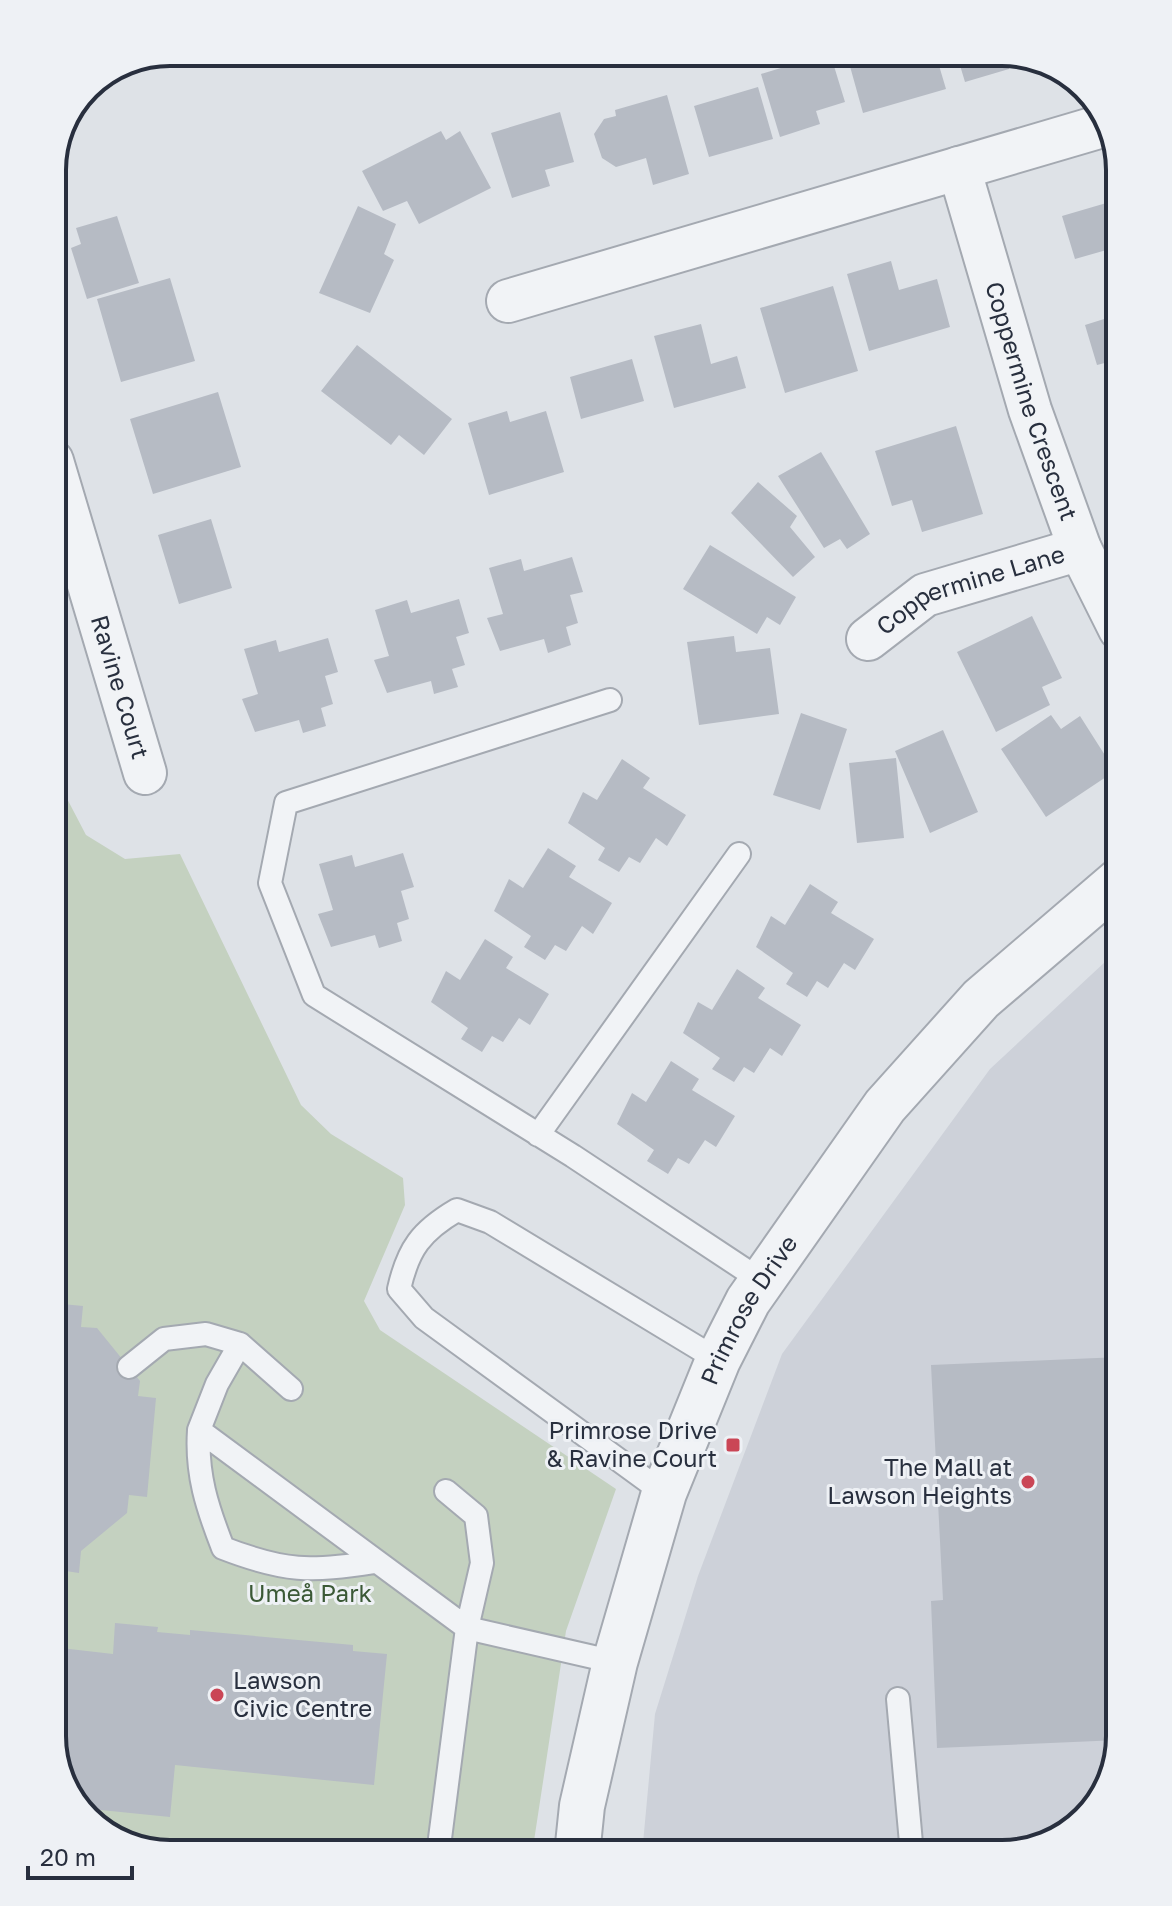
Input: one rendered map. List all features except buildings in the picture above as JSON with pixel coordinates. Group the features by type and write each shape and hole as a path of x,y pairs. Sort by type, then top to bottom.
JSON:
{"street":[{"path":"508,301 1096,128"},
{"name":"Coppermine Crescent","path":"959,168 1030,410 1080,549 1106,601"},
{"name":"Ravine Court","path":"66,508 145,773"},
{"name":"Coppermine Lane","path":"868,639 925,595 1080,549"},
{"name":"Primrose Drive","path":"578,1840 582,1806 615,1662 664,1493 718,1360 762,1281 885,1106 981,999 1106,892"}],"lane":[{"path":"610,700 286,803 270,883 314,995 538,1135 762,1281"},
{"path":"538,1135 739,854"},
{"path":"664,1493 424,1318 399,1289 406,1258 431,1225 457,1210 490,1222 718,1360"},
{"path":"129,1367 164,1339 206,1334 240,1344 291,1389"},
{"path":"240,1344 217,1384 199,1430 197,1464 205,1504 223,1548 270,1566 325,1570 375,1562"},
{"path":"199,1430 467,1628 615,1662"},
{"path":"440,1840 467,1628 482,1563 476,1516 446,1491"},
{"path":"898,1699 911,1840"}],"shaded area":[{"path":"1106,961 1106,1736 1098,1776 1071,1814 1048,1829 1016,1839 643,1840 655,1714 698,1576 782,1354 990,1069"}],"green space":[{"name":"Umeå Park","path":"66,797 86,835 125,859 180,854 301,1105 331,1134 403,1178 405,1205 364,1301 380,1330 616,1489 566,1631 534,1840 163,1840 124,1829 101,1814 84,1794 72,1769 66,1736"}],"place":[{"name":"Primrose Drive & Ravine Court","path":"733,1445"},
{"name":"The Mall at Lawson Heights","path":"1028,1482"},
{"name":"Lawson Civic Centre","path":"217,1695"}]}
